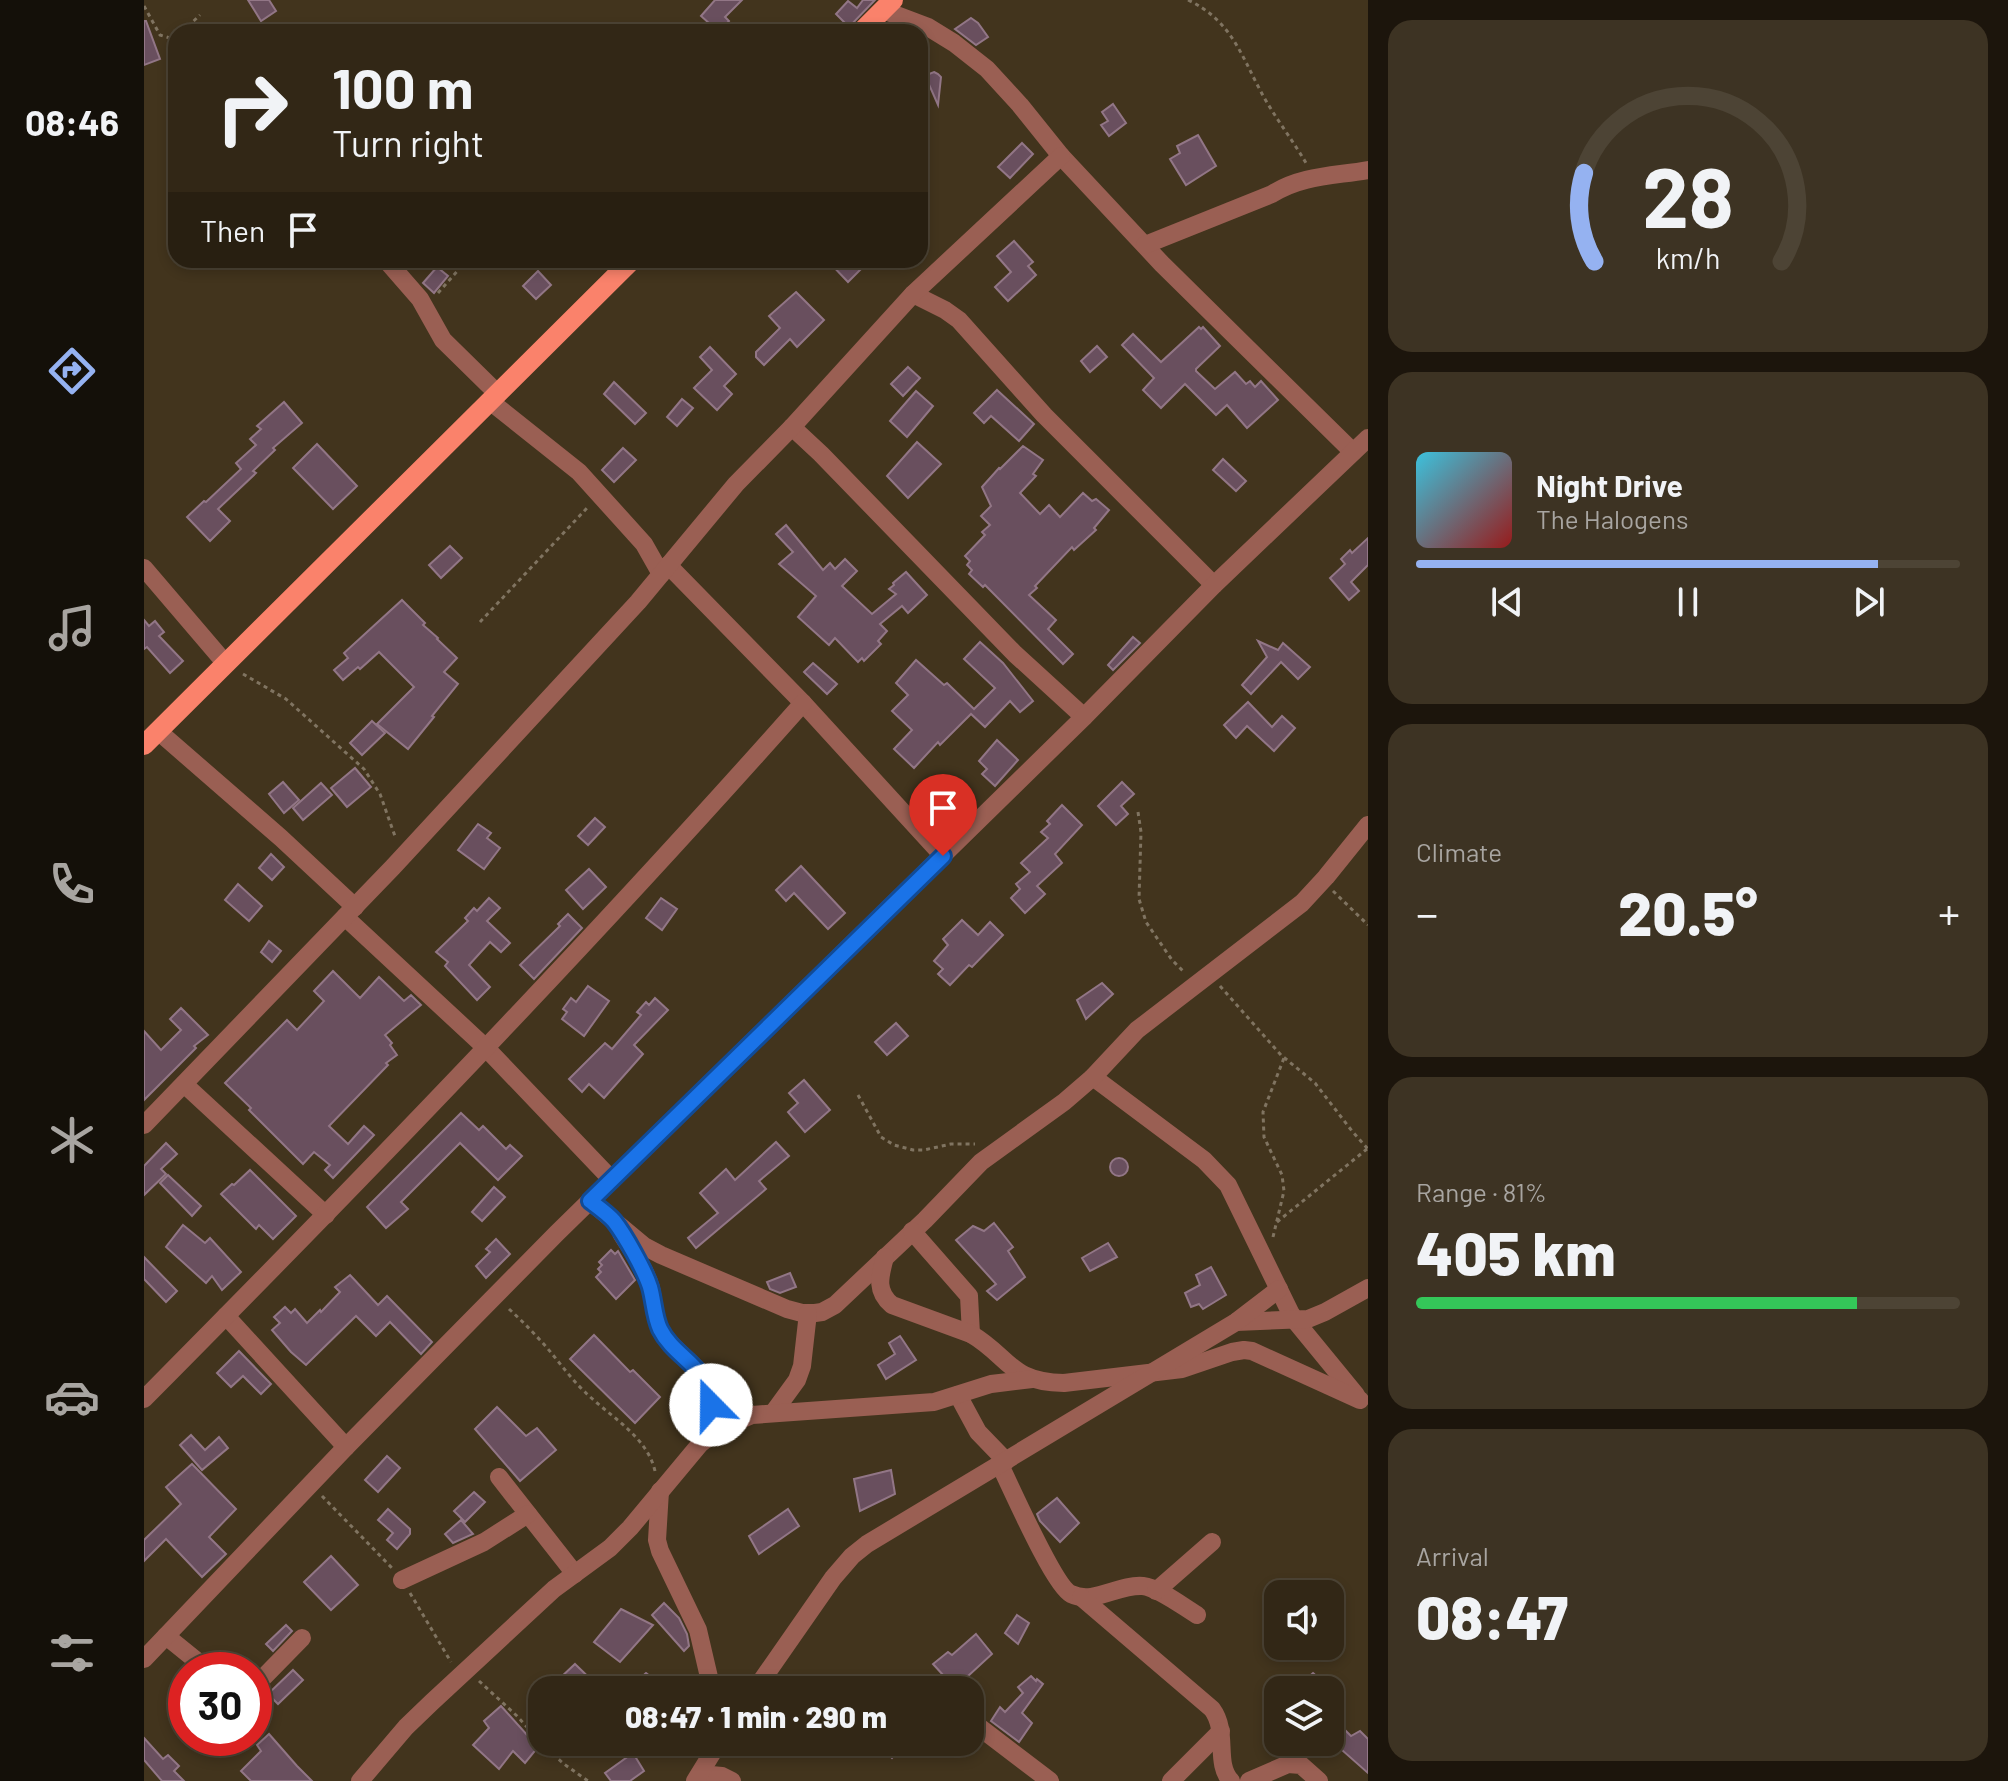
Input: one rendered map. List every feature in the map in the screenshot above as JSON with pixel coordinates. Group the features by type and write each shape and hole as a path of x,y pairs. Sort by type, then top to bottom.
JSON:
{"main road":[{"path":"869,24 887,5"},
{"path":"151,738 624,268"}],"street":[{"path":"887,5 907,0"},
{"path":"887,5 922,24"},
{"path":"928,27 972,56 1002,84 1061,156 1145,245 1353,452"},
{"path":"144,1125 401,859 638,602 736,484 913,294 1061,156"},
{"path":"1145,245 1272,194 1287,184 1368,170"},
{"path":"393,268 420,299 443,340 494,398 579,472 644,544 658,566 665,569 803,703 943,856"},
{"path":"913,294 959,320 1044,415 1214,585"},
{"path":"792,427 1031,670 1084,717"},
{"path":"144,1659 346,1447 590,1201 1084,717 1214,585 1368,438"},
{"path":"144,568 226,664"},
{"path":"144,1399 486,1048 684,837 803,703"},
{"path":"151,738 281,838 612,1180"},
{"path":"590,1201 644,1246 661,1255 768,1303 808,1313 822,1312 835,1305 981,1162 1064,1102 1093,1077 1137,1030 1302,903 1368,825"},
{"path":"1093,1077 1204,1160 1228,1185 1295,1320 1364,1405"},
{"path":"184,1084 326,1215"},
{"path":"613,1221 645,1272 660,1329 701,1373 711,1393 711,1405 700,1444"},
{"path":"912,1231 969,1296 971,1334"},
{"path":"885,1257 879,1283 885,1300 971,1334 1016,1371 1032,1379 1064,1383 1182,1369 1244,1350 1252,1351 1364,1405"},
{"path":"1236,1322 1308,1319 1368,1288"},
{"path":"765,1676 833,1578 867,1544 1236,1322 1279,1289"},
{"path":"773,1413 797,1380 802,1366 808,1313"},
{"path":"226,1316 346,1447"},
{"path":"360,1781 406,1727 468,1669 554,1589 610,1548 700,1444 719,1429 752,1415 934,1402 991,1384 1032,1379"},
{"path":"958,1395 978,1432 1003,1463 1066,1591 1081,1597 1212,1709 1219,1721 1224,1769 1231,1781"},
{"path":"499,1477 575,1574"},
{"path":"657,1495 659,1549 698,1630 709,1676"},
{"path":"402,1580 484,1542 528,1514"},
{"path":"630,1528 659,1549"},
{"path":"1156,1591 1212,1542"},
{"path":"1081,1597 1136,1586 1152,1588 1197,1615"},
{"path":"166,1636 186,1652"},
{"path":"272,1669 302,1638"},
{"path":"984,1731 1050,1781"},
{"path":"1171,1781 1221,1731"},
{"path":"697,1778 710,1756"},
{"path":"1249,1781 1288,1764 1301,1765 1319,1781"},
{"path":"697,1778 722,1776 732,1781"}],"path":[{"path":"1188,0 1201,6 1235,40 1261,92 1314,177"},
{"path":"144,6 160,35 168,37"},
{"path":"190,24 200,15"},
{"path":"425,308 460,268"},
{"path":"480,622 600,494"},
{"path":"226,664 286,699 364,769 380,794 401,859"},
{"path":"1138,812 1141,832 1139,899 1146,922 1158,940 1172,960 1203,980 1284,1058 1315,1083 1368,1148 1277,1222"},
{"path":"1323,881 1368,925"},
{"path":"1272,1245 1284,1191 1282,1175 1264,1137 1263,1112 1284,1058"},
{"path":"858,1095 881,1137 894,1145 913,1150 951,1144 1003,1146"},
{"path":"495,1296 529,1328 586,1394 627,1428 648,1452 656,1474 657,1495"},
{"path":"468,1669 546,1748 588,1781"}],"building":[{"path":"248,0 269,0 276,11 261,21"},
{"path":"715,0 742,0 725,17 729,21 726,24 710,24 701,16"},
{"path":"863,0 875,0 852,24 846,24 836,14 848,1 857,8"},
{"path":"971,18 988,37 976,45 955,29"},
{"path":"144,21 160,59 144,65"},
{"path":"934,72 941,77 938,105 928,82 929,74"},
{"path":"1113,104 1126,123 1109,136 1101,125 1108,121 1102,112"},
{"path":"1198,135 1216,166 1186,185 1170,159 1180,153 1177,146"},
{"path":"1022,143 1033,154 1010,178 998,167"},
{"path":"1014,241 1033,262 1028,266 1036,275 1008,301 995,287 1011,272 997,256"},
{"path":"436,268 448,276 434,293 423,283"},
{"path":"835,268 862,268 848,282"},
{"path":"538,271 551,285 536,299 523,286"},
{"path":"796,292 824,320 797,347 790,339 764,365 756,357 756,352 780,328 769,316"},
{"path":"1199,327 1203,327 1220,346 1196,369 1215,389 1235,372 1246,384 1250,381 1255,387 1261,381 1278,400 1247,428 1227,405 1216,415 1185,384 1161,408 1143,390 1154,378 1122,345 1133,334 1161,362"},
{"path":"1097,346 1107,357 1090,372 1081,361"},
{"path":"710,347 736,374 724,386 732,394 717,410 694,388 712,370 700,357"},
{"path":"908,367 920,378 903,396 891,384"},
{"path":"614,382 646,413 635,424 604,394"},
{"path":"997,390 1034,424 1019,441 991,416 984,423 974,413"},
{"path":"916,391 933,406 907,437 890,421"},
{"path":"682,399 693,408 677,426 667,417"},
{"path":"284,402 302,423 273,448 275,450 253,471 256,473 218,509 230,521 210,541 187,517 241,469 236,463 256,445 250,439 261,429 257,426"},
{"path":"917,442 941,464 908,498 887,476"},
{"path":"317,444 357,486 333,509 293,468"},
{"path":"1023,446 1043,460 1033,474 1036,476 1020,493 1040,514 1049,505 1060,517 1083,493 1109,510 1094,528 1096,530 1074,550 1072,547 1029,595 1056,620 1048,629 1073,654 1063,664 985,585 983,587 969,574 972,570 967,565 970,561 965,556 990,525 981,516 991,506 982,487"},
{"path":"623,448 636,460 614,482 602,470"},
{"path":"1223,459 1246,481 1236,491 1213,470"},
{"path":"786,525 823,570 830,563 835,569 845,559 857,571 842,586 872,614 896,594 889,589 906,572 927,595 908,613 902,606 880,624 887,631 878,641 881,644 864,661 862,658 858,662 835,638 829,645 798,617 816,596 779,564 793,552 776,534"},
{"path":"1368,538 1368,565 1351,582 1359,591 1349,600 1330,578 1345,564 1341,559"},
{"path":"450,546 462,558 441,578 429,565"},
{"path":"402,600 457,658 444,672 458,684 408,749 377,724 414,687 379,652 343,680 334,670 348,658 344,653"},
{"path":"144,620 149,626 155,621 164,632 159,636 183,661 170,673 147,647 144,649"},
{"path":"1133,637 1140,643 1113,670 1108,665"},
{"path":"1258,641 1278,650 1283,643 1310,667 1298,679 1281,662 1251,694 1242,685 1267,657"},
{"path":"980,642 1003,663 1033,701 1020,712 1010,701 985,727 971,714 914,768 894,749 912,730 892,711 908,695 896,683 916,660 944,685 947,683 974,709 995,688 964,659"},
{"path":"813,663 837,684 827,694 804,672"},
{"path":"1248,702 1272,727 1282,716 1295,728 1274,751 1247,726 1236,738 1224,725"},
{"path":"372,721 385,733 362,755 350,743"},
{"path":"997,740 1018,760 995,786 982,774 987,769 979,761"},
{"path":"355,768 371,787 347,807 331,788"},
{"path":"283,782 299,800 284,813 269,794"},
{"path":"1122,782 1134,794 1121,806 1128,814 1116,825 1098,806"},
{"path":"321,783 332,795 303,820 293,808"},
{"path":"1062,805 1082,825 1055,854 1062,863 1037,886 1045,894 1025,913 1011,898 1020,889 1016,884 1030,872 1021,863 1048,838 1041,832"},
{"path":"595,818 605,827 588,845 578,836"},
{"path":"478,824 491,833 487,838 500,848 484,869 458,850"},
{"path":"271,854 284,867 272,880 259,868"},
{"path":"801,866 845,913 828,929 794,893 786,901 776,890"},
{"path":"589,869 606,887 583,909 566,890"},
{"path":"238,884 262,906 249,921 225,900"},
{"path":"489,898 500,908 487,921 510,943 501,952 490,942 469,965 490,987 477,1000 445,966 448,962 436,952 468,921 465,918 474,908 477,911"},
{"path":"661,898 677,909 662,930 646,918"},
{"path":"568,914 582,928 534,979 520,965"},
{"path":"962,920 978,935 990,922 1003,935 950,985 938,974 943,969 934,961 948,945 943,939"},
{"path":"269,941 281,951 272,962 261,952"},
{"path":"333,971 360,998 379,977 404,1001 411,995 421,1005 385,1035 397,1055 386,1063 388,1065 329,1126 348,1144 364,1126 374,1135 333,1178 325,1170 330,1165 314,1152 303,1164 225,1083 287,1020 297,1030 324,1001 314,991"},
{"path":"1102,983 1113,994 1086,1019 1077,1000"},
{"path":"588,986 609,1001 584,1036 562,1019 567,1012 563,1009 571,998 576,1002"},
{"path":"655,998 668,1010 634,1045 643,1054 604,1098 589,1084 582,1092 569,1079 605,1043 612,1049 641,1015 637,1012"},
{"path":"181,1008 208,1035 144,1100 144,1031 161,1050 181,1030 170,1019"},
{"path":"896,1023 908,1036 887,1055 875,1042"},
{"path":"804,1080 830,1110 805,1132 788,1112 798,1103 789,1093"},
{"path":"461,1113 479,1130 483,1126 506,1149 510,1145 522,1156 498,1180 460,1143 401,1202 408,1209 386,1228 367,1207"},
{"path":"776,1142 789,1156 759,1181 766,1189 696,1248 688,1238 718,1213 700,1193 726,1169 735,1180"},
{"path":"166,1143 177,1154 161,1169 166,1174 144,1195 144,1166"},
{"path":"1119,1158 1128,1167 1119,1176 1110,1167"},
{"path":"250,1170 296,1216 273,1239 259,1225 256,1229 221,1194"},
{"path":"168,1175 201,1206 192,1216 160,1183"},
{"path":"494,1187 505,1197 482,1221 472,1212"},
{"path":"994,1223 1013,1247 1008,1251 1025,1277 997,1300 987,1291 996,1284 956,1240 973,1226 984,1231"},
{"path":"183,1225 205,1243 210,1238 241,1272 222,1290 212,1276 206,1283 166,1247"},
{"path":"496,1239 510,1254 486,1278 476,1266 490,1252 486,1249"},
{"path":"1108,1243 1117,1257 1090,1271 1082,1258"},
{"path":"611,1250 615,1254 618,1251 635,1280 616,1299 596,1277 601,1272 599,1262"},
{"path":"144,1257 177,1291 166,1302 144,1279"},
{"path":"1211,1267 1226,1295 1203,1309 1199,1304 1191,1307 1185,1293 1200,1285 1196,1275"},
{"path":"790,1273 796,1287 780,1293 770,1289 767,1282"},
{"path":"350,1275 378,1305 387,1296 432,1342 421,1354 390,1322 376,1336 356,1316 306,1365 272,1330 280,1323 274,1317 285,1307 291,1313 295,1309 307,1323 340,1292 335,1287"},
{"path":"594,1335 660,1397 635,1423 570,1359"},
{"path":"900,1336 916,1360 886,1379 878,1365 895,1354 889,1343"},
{"path":"239,1351 271,1384 261,1394 243,1376 231,1387 217,1373"},
{"path":"497,1407 526,1436 537,1428 556,1450 520,1481 475,1429"},
{"path":"191,1435 205,1450 219,1437 228,1448 202,1470 180,1445"},
{"path":"387,1456 400,1468 378,1492 365,1480"},
{"path":"192,1464 236,1509 209,1537 226,1554 202,1577 166,1539 144,1561 144,1540 181,1504 166,1487"},
{"path":"891,1470 895,1494 860,1511 854,1479"},
{"path":"474,1492 485,1502 465,1522 454,1511"},
{"path":"1057,1498 1079,1523 1060,1542 1037,1514"},
{"path":"388,1509 410,1529 410,1534 397,1549 387,1540 393,1533 378,1520"},
{"path":"788,1509 799,1526 759,1554 749,1536"},
{"path":"461,1520 473,1534 453,1543 445,1534"},
{"path":"331,1556 358,1585 331,1610 304,1582"},
{"path":"664,1603 679,1618 687,1634 689,1646 684,1651 652,1615"},
{"path":"621,1609 653,1625 620,1662 594,1642"},
{"path":"1017,1615 1029,1623 1018,1644 1005,1633"},
{"path":"286,1625 292,1631 273,1651 266,1644"},
{"path":"976,1634 992,1654 968,1676 944,1676 933,1664 948,1652 952,1655"},
{"path":"575,1664 587,1676 562,1676"},
{"path":"293,1670 303,1680 278,1704 272,1698 272,1690"},
{"path":"1031,1676 1043,1684 1022,1713 1032,1723 1019,1742 991,1721 1000,1707 1005,1712 1023,1693 1018,1687"},
{"path":"501,1706 528,1736 528,1756 531,1756 525,1763 513,1751 499,1769 473,1745 489,1728 484,1721"},
{"path":"1344,1731 1351,1736 1360,1731 1368,1739 1368,1773 1344,1752"},
{"path":"272,1737 312,1781 251,1781 241,1771 256,1756 272,1756"},
{"path":"144,1738 163,1759 168,1755 179,1766 174,1771 184,1781 162,1781 144,1760"},
{"path":"629,1756 635,1756 644,1771 630,1781 611,1781 605,1773"}],"route":[{"path":"711,1405 711,1393 701,1373 660,1329 645,1272 613,1221 590,1201 943,856"}]}
